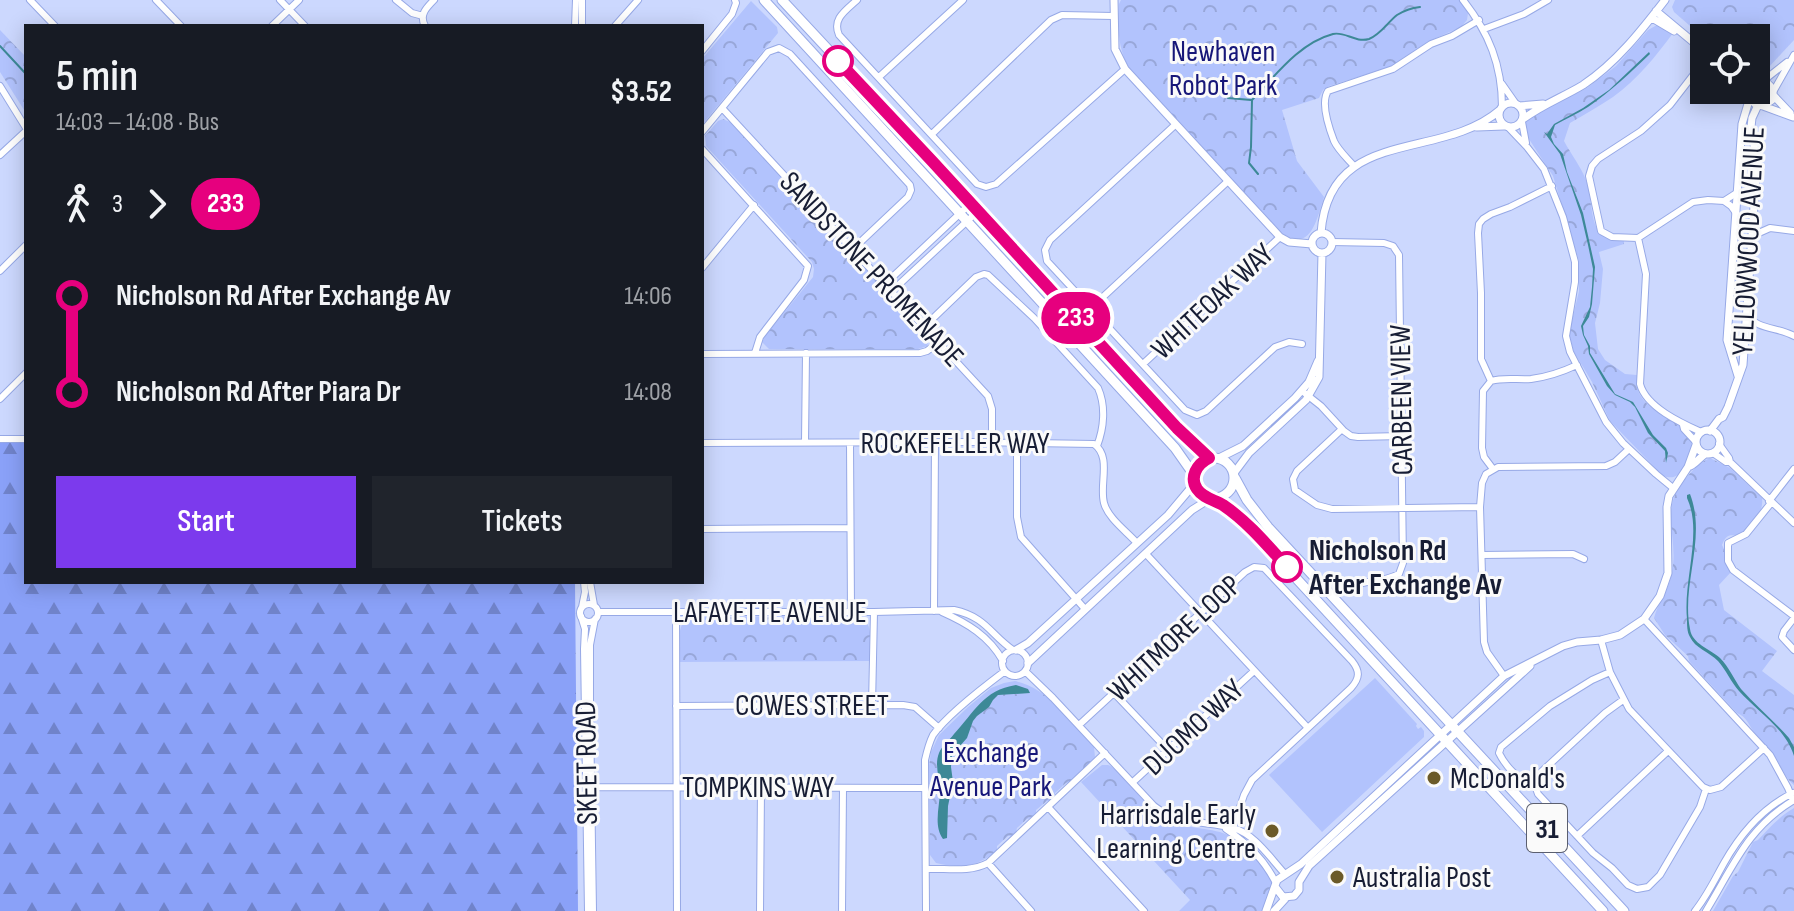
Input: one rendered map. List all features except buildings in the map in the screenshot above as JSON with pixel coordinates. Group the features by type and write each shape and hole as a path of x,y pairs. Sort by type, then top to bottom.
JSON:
{"main road":[{"name":"31","path":"764,0 1175,448 1199,491 1248,526 1603,911"},
{"name":"31","path":"782,0 1177,428 1214,458 1229,463 1252,507 1268,527 1624,911"},
{"path":"1194,479 1199,464 1214,458"},
{"path":"1212,498 1219,498 1230,491 1234,475"}],"street":[{"path":"30,0 53,24"},
{"path":"156,0 179,24"},
{"path":"280,0 303,24"},
{"path":"274,24 299,0"},
{"path":"396,0 412,13 423,16"},
{"path":"425,24 426,7 434,0"},
{"path":"576,0 581,24"},
{"path":"581,24 582,0"},
{"path":"617,24 638,0"},
{"path":"704,49 732,14 735,0"},
{"path":"857,0 839,17 837,31 977,184 986,187 996,184 1125,69"},
{"path":"879,77 963,0"},
{"path":"1114,0 1115,49 1125,69 1280,237 1289,242 1312,244"},
{"path":"1463,0 1484,29 1502,84 1523,112 1527,147"},
{"path":"1484,29 1524,14 1548,0"},
{"path":"1321,233 1329,198 1340,180 1354,166 1376,156 1474,127 1516,127 1522,120 1585,84 1607,67 1665,0"},
{"path":"1654,14 1690,40"},
{"path":"932,134 1051,20 1062,15 1113,16"},
{"path":"166,24 173,18"},
{"path":"1354,166 1334,141 1323,104 1328,91 1393,69 1431,44 1479,20"},
{"path":"704,130 768,52 779,48 790,54 910,185 908,197 853,249"},
{"path":"1770,73 1793,56"},
{"path":"1761,106 1772,100 1793,56"},
{"path":"1690,79 1670,105 1641,131 1598,159 1590,170 1601,231 1609,237 1638,238 1693,202 1724,201 1736,213"},
{"path":"1502,84 1500,119 1544,169 1563,217 1575,262 1575,282 1566,336 1570,352 1606,422 1629,449 1673,488"},
{"path":"0,86 24,127"},
{"path":"1770,87 1794,117"},
{"path":"1474,127 1508,103 1549,103"},
{"name":"YELLOWWOOD AVENUE","path":"1738,376 1727,340 1742,124 1746,104"},
{"path":"1757,104 1794,117"},
{"name":"YELLOWWOOD AVENUE","path":"1709,453 1719,441 1723,417 1743,365 1757,162 1751,127 1752,118 1761,106"},
{"name":"SANDSTONE PROMENADE","path":"722,108 988,396 992,409 992,442"},
{"path":"1175,125 1050,240 1045,250 1048,261 1185,410 1197,415 1206,411 1275,347 1289,342 1302,344"},
{"path":"0,155 24,132"},
{"path":"704,151 808,266 804,280 760,337 755,353"},
{"path":"1091,308 1227,182"},
{"path":"1491,381 1481,359 1479,224 1491,214 1552,186"},
{"path":"1724,201 1738,192"},
{"path":"704,266 754,205"},
{"path":"885,284 975,207"},
{"path":"892,291 964,216"},
{"path":"1753,216 1770,228 1794,231"},
{"path":"1752,236 1770,228"},
{"path":"1321,233 1328,235 1332,242 1329,249 1322,253 1316,251 1312,244 1314,237 1321,233"},
{"name":"WHITEOAK WAY","path":"1143,364 1280,237"},
{"path":"1638,238 1646,274 1642,392 1683,425 1706,432 1719,441 1730,462 1794,523"},
{"name":"CARBEEN VIEW","path":"1332,242 1384,243 1393,246 1399,255 1403,563 1399,574 1389,579 1357,584"},
{"path":"0,271 24,247"},
{"path":"1234,475 1243,459 1305,394 1316,368 1321,347 1322,253"},
{"path":"1733,258 1750,259"},
{"path":"925,326 976,277 984,274 1034,318 1098,388 1102,400 1103,430 1097,446 1103,455 1105,506 1136,542"},
{"path":"1747,315 1762,327 1782,330 1794,336"},
{"path":"1746,335 1762,327"},
{"path":"704,354 920,353 939,342"},
{"path":"805,442 806,353"},
{"path":"1493,469 1484,457 1482,448 1483,391 1491,381 1531,379 1560,373 1577,365"},
{"path":"0,399 24,375"},
{"path":"1214,458 1243,446 1305,394"},
{"path":"1305,394 1351,436 1401,436"},
{"name":"YELLOWWOOD AVENUE","path":"1696,443 1723,417"},
{"path":"1683,425 1699,451 1730,462"},
{"path":"1342,429 1297,471 1293,479 1295,490 1317,505 1325,508 1480,507"},
{"path":"0,439 24,439"},
{"path":"935,442 938,612"},
{"path":"1017,442 1017,517 1021,537 1085,609"},
{"name":"ROCKEFELLER WAY","path":"704,443 1017,442 1086,443 1097,446"},
{"path":"850,443 851,611"},
{"path":"1454,728 1504,676 1563,646 1620,635 1644,619 1660,596 1668,573 1667,502 1688,467 1696,443"},
{"path":"1504,676 1487,652 1484,642 1480,507 1486,474 1498,467 1606,466 1629,449"},
{"path":"1688,467 1709,453"},
{"path":"1794,469 1746,534 1728,543 1728,561 1733,570 1794,617 1782,637 1794,650"},
{"path":"1194,479 1178,504 1028,643 1005,655 1005,671 1014,676 1026,667 1192,510 1212,498"},
{"path":"704,529 850,528"},
{"path":"1146,554 1308,728"},
{"path":"1482,555 1573,554 1584,559"},
{"name":"WHITMORE LOOP","path":"1079,725 1251,568 1262,567 1358,668 1359,676 1252,780 1233,828"},
{"path":"582,607 584,584"},
{"name":"SKEET ROAD","path":"590,584 596,612 590,645 590,911"},
{"path":"581,616 588,621 596,612 588,604 582,607"},
{"name":"SKEET ROAD","path":"582,607 590,911"},
{"name":"LAFAYETTE AVENUE","path":"596,612 954,610 977,619 1015,650"},
{"path":"676,612 677,911"},
{"path":"872,705 874,612"},
{"name":"LAFAYETTE AVENUE","path":"938,612 976,629 1003,661"},
{"path":"1644,619 1764,748 1793,797"},
{"path":"1601,640 1610,672 1629,709 1706,789 1721,787 1764,748"},
{"path":"1015,650 1024,654 1026,667 1163,813 1189,822 1233,828 1251,838 1286,874 1295,876 1299,882"},
{"path":"1266,911 1279,877 1301,864 1537,659"},
{"path":"926,911 927,752 939,728 1005,671"},
{"name":"DUOMO WAY","path":"1133,782 1254,671"},
{"path":"1534,783 1520,779 1499,753 1501,747 1550,706 1610,672"},
{"path":"1114,693 1168,750"},
{"path":"1623,700 1539,774 1534,783 1538,794 1577,836 1628,885 1637,889 1648,887 1660,875 1700,807 1706,789"},
{"name":"COWES STREET","path":"676,706 903,705 915,707 939,728"},
{"path":"1274,911 1286,898 1297,893 1299,882 1309,866 1443,738"},
{"path":"1577,836 1668,751"},
{"path":"926,869 965,869 988,863 1105,753"},
{"name":"TOMPKINS WAY","path":"592,787 925,788"},
{"path":"760,911 761,788"},
{"path":"842,911 843,788"},
{"path":"1695,911 1743,833 1765,810 1793,797"},
{"path":"1706,911 1750,838 1793,797"},
{"path":"1048,807 1144,911"},
{"path":"1223,827 1255,851 1266,865 1277,892 1286,898"},
{"path":"988,863 1031,911"}],"green space":[{"name":"Newhaven Robot Park","path":"1121,0 1459,0 1468,13 1461,27 1429,41 1390,67 1329,86 1319,98 1282,110 1297,161 1324,197 1311,231 1299,239 1281,232 1130,69 1119,38"},
{"path":"1675,0 1794,0 1794,40 1770,66 1770,24 1690,26 1672,7"},
{"path":"751,1 777,27 778,33 704,123 704,57"},
{"path":"1657,25 1673,33 1660,50 1622,90 1570,123 1564,141 1586,180 1598,230 1612,240 1624,240 1624,244 1599,252 1603,269 1595,323 1598,349 1605,360 1625,374 1637,375 1639,393 1646,403 1678,424 1691,441 1691,453 1684,468 1670,477 1663,476 1610,421 1574,352 1570,329 1579,291 1579,261 1553,176 1527,136 1525,125 1536,113 1587,88 1616,66 1648,30"},
{"path":"0,30 24,55 24,110 0,72"},
{"path":"723,119 732,123 928,334 927,346 918,349 769,349 762,342 813,277 814,269 812,262 706,146 705,136"},
{"path":"0,443 24,443 24,584 575,584 578,911 0,911"},
{"path":"1710,458 1730,468 1762,498 1760,513 1751,527 1724,540 1722,545 1731,572 1719,585 1724,610 1777,651 1762,671 1794,695 1794,785 1745,719 1665,635 1654,618 1672,572 1673,501 1686,478"},
{"path":"859,616 870,629 870,661 680,662 680,631 689,617"},
{"path":"1375,678 1417,724 1418,729 1421,727 1424,737 1322,832 1269,775"},
{"name":"Exchange Avenue Park","path":"1015,681 1038,691 1059,708 1094,747 1095,757 1055,793 1051,801 1036,810 1036,815 1017,828 1013,836 1008,836 997,846 990,856 969,865 936,863 930,855 931,752 939,735 968,707 991,688"},
{"path":"1102,765 1110,766 1119,773 1161,816 1182,825 1228,835 1254,854 1271,879 1272,891 1264,911 1179,911 1190,900 1081,782"},
{"path":"1794,808 1794,911 1713,911 1753,842"}],"shaded area":[{"path":"1649,52 1605,95 1555,125 1551,137 1563,154 1583,213 1595,267 1592,304 1583,326 1590,353 1615,394 1633,402 1653,435 1666,448 1666,463 1665,451 1648,433 1635,407 1615,395 1607,386 1589,354 1581,326 1590,307 1593,269 1581,215 1560,154 1544,132 1547,134 1554,124 1609,90"},
{"path":"1690,494 1696,527 1688,612 1691,634 1720,658 1741,689 1789,738 1794,747 1794,756 1785,737 1739,691 1718,661 1695,644 1689,635 1687,604 1693,541 1687,498"},
{"path":"1016,685 1028,689 1030,693 998,695 973,721 967,738 952,755 953,782 948,806 947,838 943,839 938,822 940,790 937,763 940,750 987,697"}],"waterway":[{"path":"1258,174 1249,163 1252,100 1279,71 1298,53 1321,38 1337,34 1369,39 1397,15 1420,7"},
{"path":"0,46 24,72"},
{"path":"1228,98 1251,100"}],"bus line":[{"name":"233","path":"838,61 1177,428 1209,458 1199,464 1194,475 1199,491 1238,516 1287,567"}],"place":[{"name":"Nicholson Rd After Exchange Av","path":"1287,567"},
{"name":"McDonald's","path":"1434,778"},
{"name":"Harrisdale Early Learning Centre","path":"1272,831"},
{"name":"Australia Post","path":"1337,877"}]}
